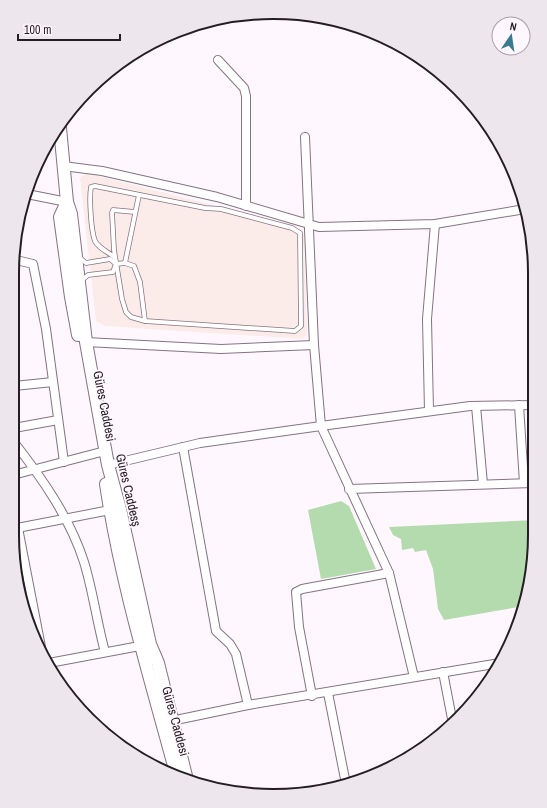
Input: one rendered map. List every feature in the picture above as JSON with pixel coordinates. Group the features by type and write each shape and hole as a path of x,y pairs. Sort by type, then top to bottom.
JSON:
{"street":[{"path":"218,60 244,88 246,96 246,206"},
{"path":"32,195 67,202 60,136"},
{"path":"305,137 305,170 314,345 321,426 349,489 390,573 414,678"},
{"path":"64,166 102,171 216,197 318,227 435,224 519,210"},
{"name":"Güres Caddesş","path":"67,202 71,214 86,342 103,452 120,508 146,645 158,664 185,773"},
{"name":"Güres Caddesi","path":"67,202 60,217 70,297 103,452 110,510 125,581 146,645 175,770"},
{"path":"429,411 427,319 435,224"},
{"path":"20,261 32,264 46,329 64,462"},
{"path":"86,342 221,349 314,345"},
{"path":"19,385 53,382"},
{"path":"519,405 524,483"},
{"path":"108,465 183,447 321,426 476,406 528,405"},
{"path":"476,406 483,484"},
{"path":"19,427 58,420"},
{"path":"183,447 216,631 230,644 236,654 248,705"},
{"path":"19,448 35,469 66,519 84,563 105,652"},
{"path":"19,473 103,452"},
{"path":"349,489 528,483"},
{"path":"19,528 110,510"},
{"path":"20,552 37,629"},
{"path":"312,696 299,627 296,592 302,589 390,573"},
{"path":"53,662 146,645"},
{"path":"171,721 248,705 312,696 493,664"},
{"path":"443,672 451,716"},
{"path":"328,693 345,778"}],"lane":[{"path":"115,258 100,247 95,241 90,205 91,187 103,186 139,195 205,208 221,209 292,228 300,233 302,260 301,326 295,331 145,321 131,316 126,312 116,264 113,210 135,212"},
{"path":"126,263 139,195"},
{"path":"76,254 86,263 110,259 116,264 126,263 134,266 137,272 145,321"},
{"path":"79,285 84,277 88,275 113,272 116,264"}],"shaded area":[{"path":"86,173 296,226 304,236 307,334 303,339 105,326 96,321 80,178"}],"green space":[{"path":"341,501 349,506 376,569 321,579 308,510"},
{"path":"528,520 526,568 517,607 444,620 438,609 433,569 426,550 415,552 413,548 402,550 401,539 393,535 389,527"}]}
